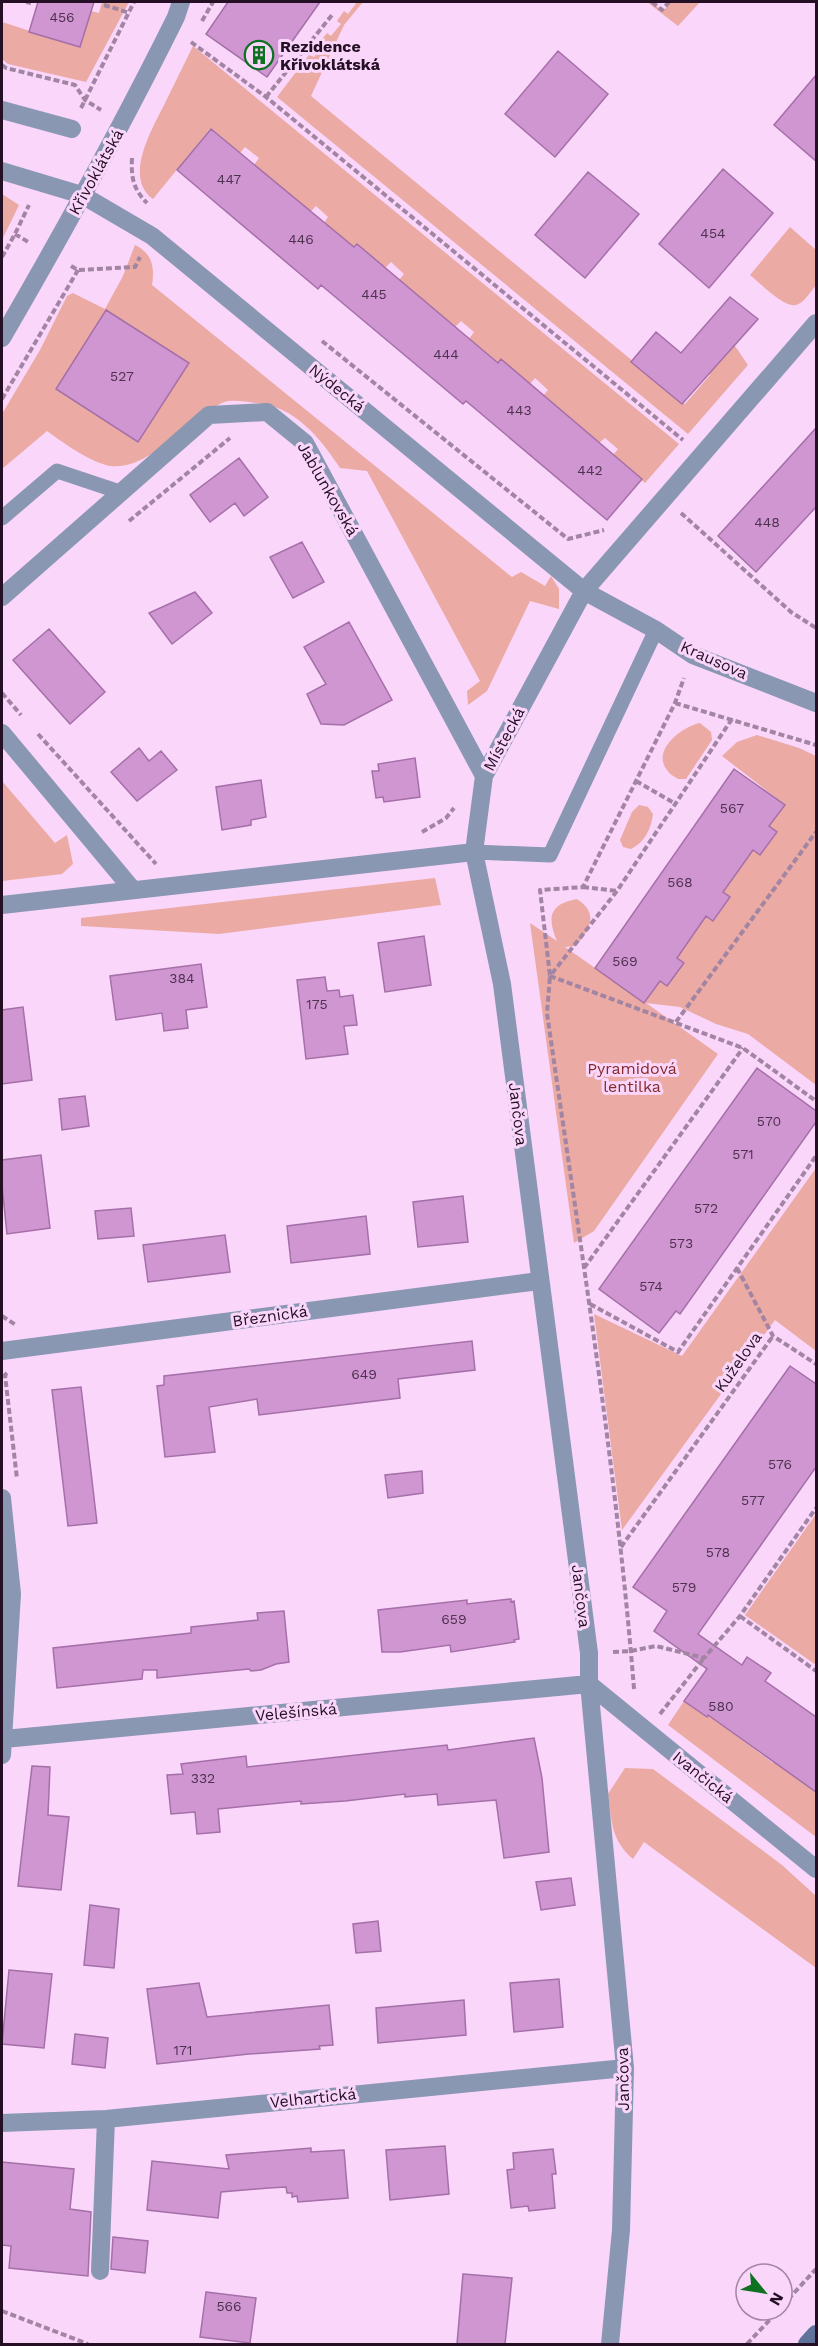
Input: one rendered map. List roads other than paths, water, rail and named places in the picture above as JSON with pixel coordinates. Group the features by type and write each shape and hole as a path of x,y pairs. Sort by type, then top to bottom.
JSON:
{"street":[{"name":"Křivoklátská","path":"2,338 51,255 123,124 176,17 181,2"},
{"path":"2,110 72,129"},
{"name":"Nýdecká","path":"2,171 82,195 152,236 584,591"},
{"name":"Místecká","path":"474,852 484,776 584,591 816,323"},
{"name":"Jablunkovská","path":"2,597 209,415 267,412 305,443 484,776"},
{"name":"Krausova","path":"584,591 656,630 693,655 816,703"},
{"path":"2,733 133,890"},
{"path":"2,905 474,852"},
{"name":"Jančova","path":"474,852 502,984 588,1653 625,2068 621,2230 610,2344"},
{"name":"Březnická","path":"2,1351 539,1281"},
{"path":"2,1498 12,1594 2,1747"},
{"name":"Velešínská","path":"2,1747 589,1684"},
{"name":"Ivančická","path":"589,1684 816,1869"},
{"name":"Velhartická","path":"2,2123 106,2119 625,2068"},
{"path":"100,2271 106,2119"},
{"path":"807,2344 816,2334"}],"lane":[{"path":"2,518 57,471 120,492"},
{"path":"474,852 550,855 656,630"}],"place":[{"name":"Rezidence Křivoklátská","path":"259,55"}],"park label":[{"name":"Pyramidová lentilka","path":"632,1077"}]}
